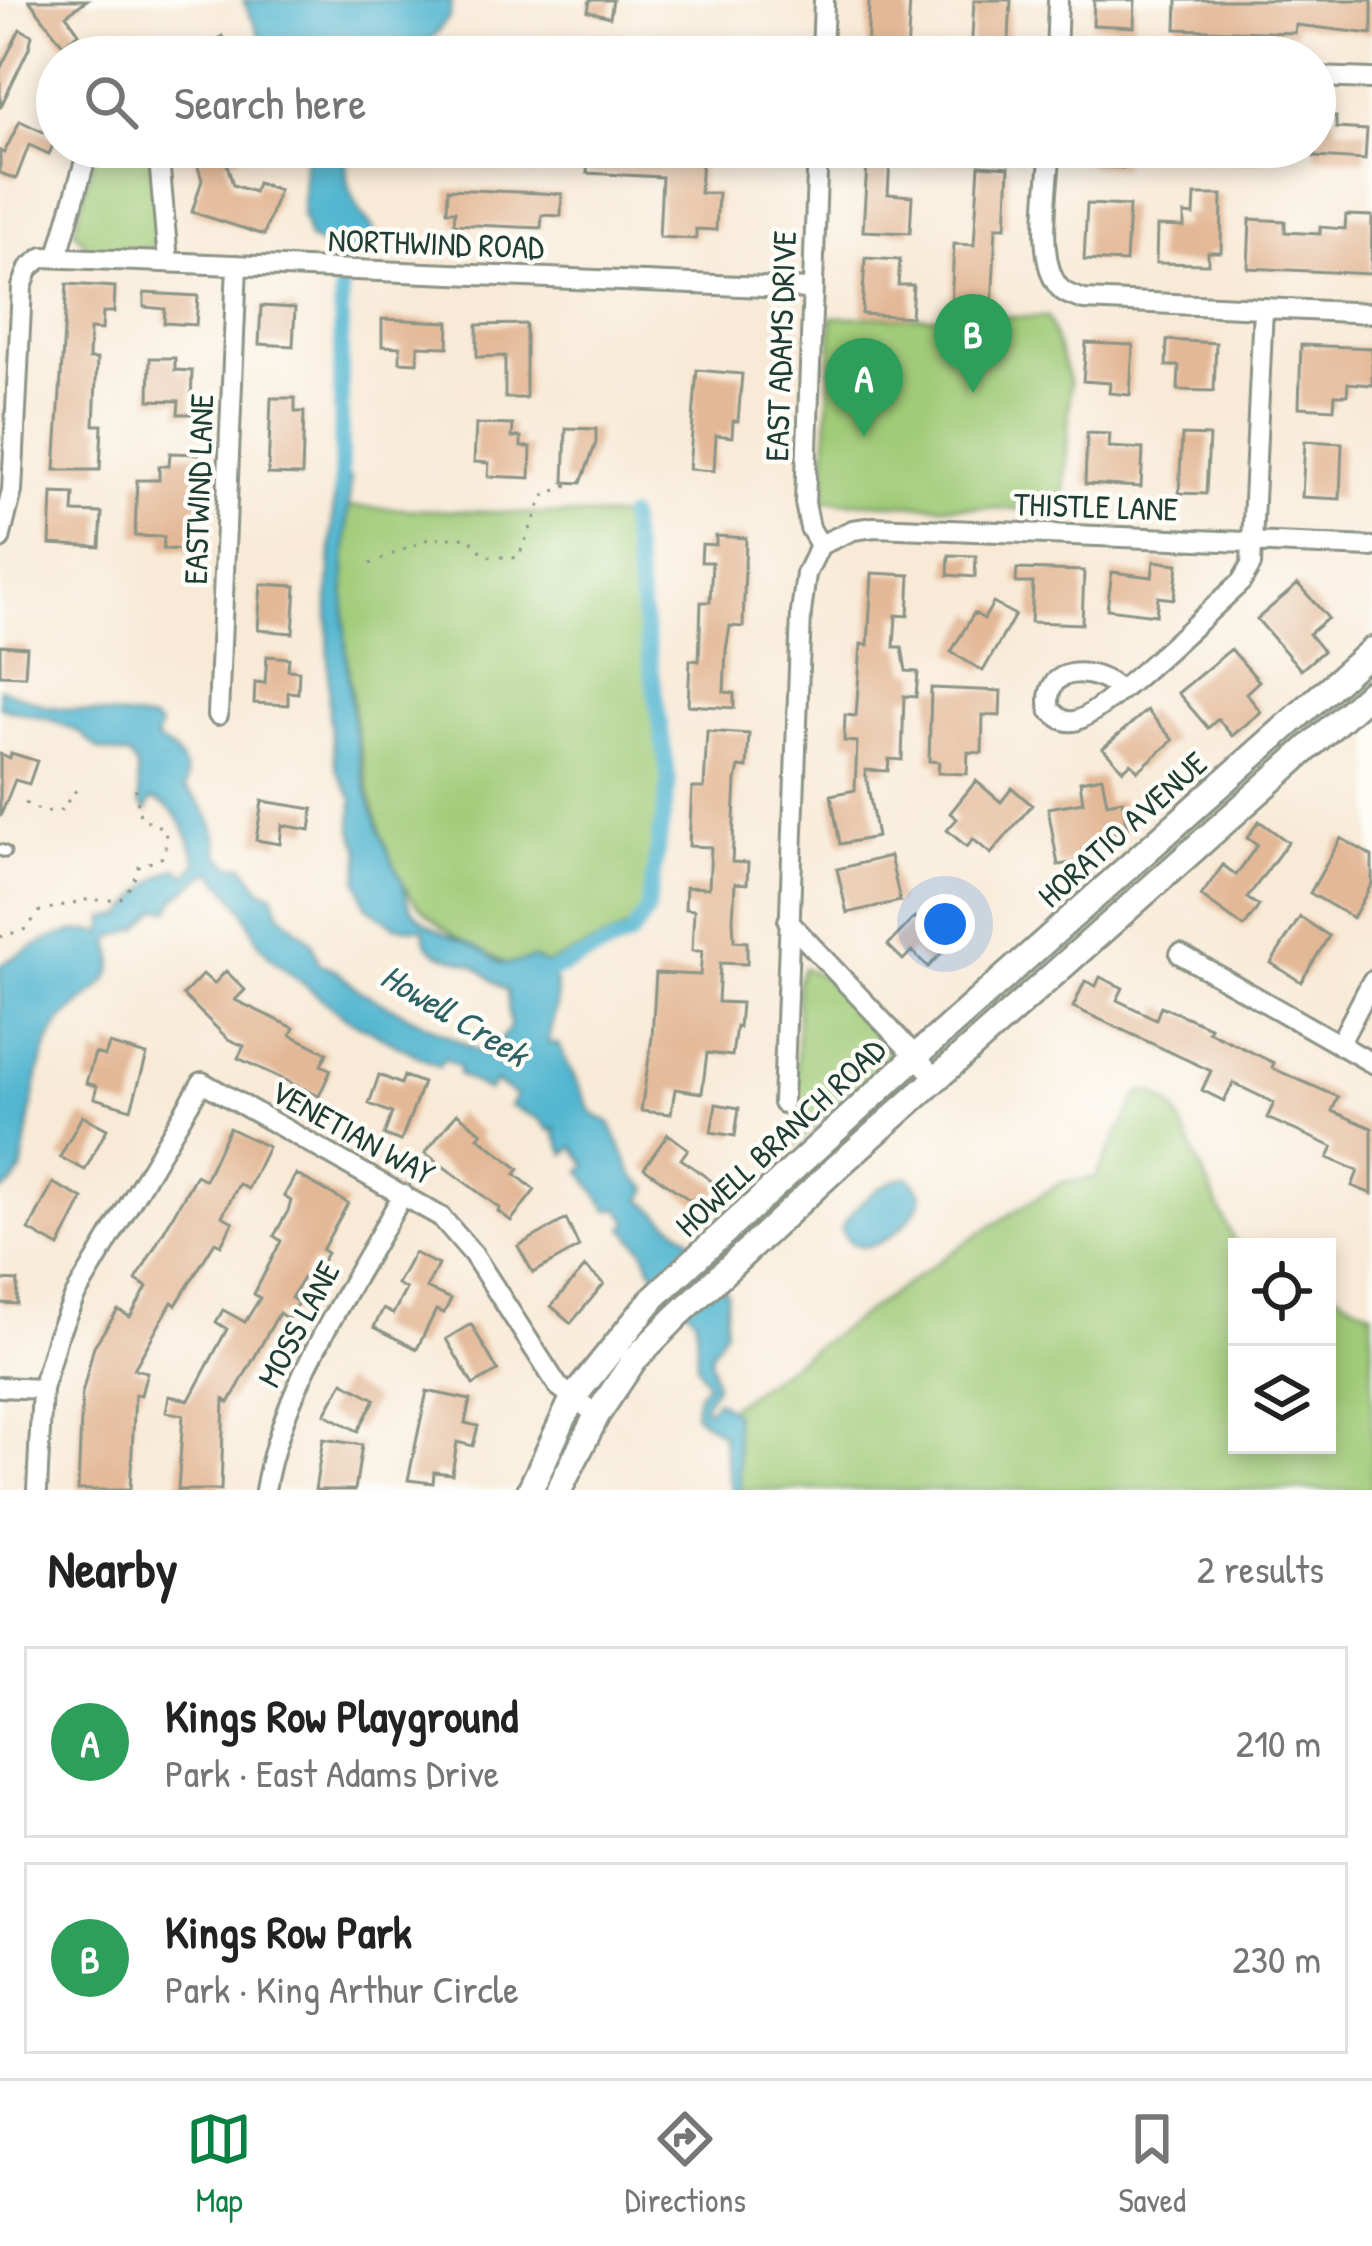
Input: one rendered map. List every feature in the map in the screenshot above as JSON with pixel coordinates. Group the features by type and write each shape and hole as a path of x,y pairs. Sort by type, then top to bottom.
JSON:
{"main road":[{"name":"HORATIO AVENUE","path":"916,1056 1372,650"},
{"name":"HORATIO AVENUE","path":"938,1079 1372,691"},
{"path":"1180,822 1200,844"},
{"name":"HOWELL BRANCH ROAD","path":"530,1490 573,1398 654,1298 916,1056"},
{"name":"HOWELL BRANCH ROAD","path":"559,1490 597,1415 634,1360 938,1079"}],"street":[{"path":"823,36 824,0"},
{"path":"1057,36 1058,0"},
{"path":"1336,78 1372,79"},
{"path":"0,539 12,491 22,287 29,268 43,257 58,255 82,168"},
{"path":"160,168 168,261"},
{"name":"EAST ADAMS DRIVE","path":"817,168 805,503 810,528 820,545"},
{"path":"1050,168 1046,257 1062,292 1084,299 1372,313"},
{"name":"NORTHWIND ROAD","path":"58,255 812,289"},
{"name":"EASTWIND LANE","path":"218,716 237,265"},
{"path":"1119,689 1240,582 1250,565 1263,308"},
{"name":"THISTLE LANE","path":"820,545 853,530 874,527 1372,547"},
{"path":"784,1103 800,613 806,574 820,545"},
{"name":"HOWELL BRANCH ROAD","path":"788,921 916,1056"},
{"path":"1180,954 1372,1063"},
{"path":"1340,1043 1372,980"},
{"path":"916,1056 938,1079"},
{"name":"VENETIAN WAY","path":"42,1389 75,1296 202,1082 441,1217 463,1241 558,1386 597,1415"},
{"name":"MOSS LANE","path":"266,1490 272,1451 291,1396 403,1194"},
{"path":"0,1388 42,1389 37,1490"}],"path":[{"path":"370,564 428,539 468,538 486,556 518,558 544,496 574,482"},
{"path":"0,937 26,928 40,911 85,900 119,900 139,867 163,857 166,835 161,826 140,817 135,784"},
{"path":"25,803 43,812 62,810 80,785"}],"green space":[{"path":"91,168 152,168 158,235 151,249 88,248 74,230"},
{"path":"832,317 1048,317 1070,383 1064,511 824,501"},
{"path":"348,507 630,517 669,781 646,920 528,972 443,927 402,883 376,816 358,738 344,619"},
{"path":"803,968 827,981 853,1005 891,1057 796,1144 798,981"},
{"path":"1140,1092 1154,1093 1175,1110 1233,1238 1228,1238 1228,1454 1336,1454 1336,1294 1372,1312 1372,1490 735,1490 732,1445 715,1417 977,1235 1062,1182 1095,1178"}],"water":[{"path":"243,0 452,0 449,17 434,36 260,36"},
{"path":"305,168 346,168 350,191 373,228 374,239 365,249 341,255 309,239 302,214"},
{"path":"344,471 351,479 345,578 348,683 355,735 380,833 411,908 425,922 502,964 533,958 551,966 557,1000 548,1044 558,1044 592,1113 610,1123 634,1177 648,1188 642,1200 688,1237 727,1293 725,1330 710,1355 715,1385 703,1408 709,1409 717,1400 734,1413 741,1490 731,1490 722,1434 694,1414 698,1394 707,1384 697,1364 696,1319 651,1268 643,1249 624,1228 629,1223 619,1208 608,1210 581,1171 587,1165 574,1147 565,1154 556,1128 550,1131 539,1119 510,1106 516,1096 496,1082 488,1091 458,1074 460,1068 444,1058 439,1067 346,1018 271,958 243,909 214,873 175,898 170,910 157,909 139,928 113,937 114,957 107,980 68,1014 51,1039 38,1075 21,1171 0,1192 0,965 63,934 104,933 105,918 124,916 161,876 177,868 187,875 197,863 176,816 151,799 147,811 140,804 137,768 129,756 99,750 79,732 51,720 0,707 0,688 46,706 154,721 160,726 156,740 180,760 186,773 185,789 209,818 218,854 232,866 243,865 261,890 273,894 279,912 312,942 319,963 360,991 492,1058 499,1055 499,1042 510,1027 507,991 475,966 435,951 423,929 395,926 366,906 358,880 361,851 352,831 353,799 336,769 329,716 328,604 335,476"},
{"path":"909,1177 922,1193 901,1228 875,1244 850,1241 841,1229 853,1212 880,1188"}],"building":[{"path":"29,0 87,0 66,15 79,33 56,36"},
{"path":"590,0 613,0 610,17 588,11"},
{"path":"869,0 910,0 908,36 868,36"},
{"path":"974,0 1011,0 1009,36 972,36"},
{"path":"1094,0 1135,0 1134,27 1093,25"},
{"path":"1177,0 1372,0 1372,34 1296,25 1295,33 1176,29"},
{"path":"20,29 32,35 29,48 0,108 0,69"},
{"path":"20,121 36,129 36,148 29,145 16,179 0,173 0,151 4,153"},
{"path":"1336,128 1367,130 1365,160 1336,158"},
{"path":"198,168 228,168 233,185 254,192 257,183 279,190 264,235 192,212 202,180"},
{"path":"587,168 701,168 700,193 718,193 716,230 696,229 696,239 659,237 662,177 587,173"},
{"path":"867,168 890,168 888,194 912,196 910,233 863,231"},
{"path":"979,168 1009,168 1006,227 996,227 992,309 951,307 954,244 974,245"},
{"path":"448,189 562,194 561,216 542,215 541,228 454,224 455,211 447,211"},
{"path":"1195,195 1222,195 1221,252 1208,252 1208,264 1156,263 1157,226 1184,227 1184,214 1194,215"},
{"path":"1087,204 1129,206 1126,262 1084,260"},
{"path":"1346,215 1372,216 1371,274 1248,268 1250,219 1285,221 1285,232 1320,234 1320,227 1345,229"},
{"path":"865,258 900,260 898,285 913,285 911,317 862,314"},
{"path":"67,284 115,287 114,312 103,312 102,330 90,329 89,359 97,359 94,425 102,425 100,470 55,470"},
{"path":"144,293 198,296 196,325 164,323 165,309 144,307"},
{"path":"261,306 295,308 293,346 259,344"},
{"path":"382,319 449,322 448,347 418,346 417,363 400,362 400,347 382,346"},
{"path":"526,324 526,398 505,398 505,356 477,357 477,325"},
{"path":"1167,340 1216,343 1214,391 1178,390 1179,366 1166,366"},
{"path":"1086,343 1133,345 1130,395 1109,393 1110,383 1083,381"},
{"path":"1301,345 1372,348 1372,385 1348,383 1347,395 1335,395 1334,409 1299,407"},
{"path":"150,358 175,358 175,370 192,371 191,414 178,414 179,401 149,400"},
{"path":"697,370 742,374 738,421 733,421 732,437 716,435 714,471 689,469"},
{"path":"271,398 295,398 295,412 304,412 302,475 268,474"},
{"path":"476,424 513,425 512,437 521,437 521,447 531,447 530,478 488,476 489,463 474,462"},
{"path":"566,428 596,429 596,443 581,483 564,482"},
{"path":"1087,433 1110,434 1109,447 1143,449 1141,487 1085,484"},
{"path":"1182,435 1209,436 1206,494 1179,493"},
{"path":"1305,441 1342,443 1340,499 1302,497"},
{"path":"170,453 199,454 201,508 194,507 193,550 163,549 164,537 135,536 137,480 159,480 159,466 169,466"},
{"path":"52,493 74,494 73,512 102,513 100,547 50,544"},
{"path":"716,536 746,538 743,627 730,626 726,650 724,692 734,693 734,708 688,705 690,660 699,661 701,602 710,602 712,562 701,562 702,544 716,545"},
{"path":"949,555 976,556 975,577 948,575"},
{"path":"1154,561 1178,564 1174,599 1158,597 1156,615 1107,609 1112,572 1152,577"},
{"path":"1017,569 1084,571 1082,624 1031,622 1033,583 1016,583"},
{"path":"872,573 910,575 908,616 896,615 894,647 902,647 906,671 918,672 916,697 904,696 902,760 889,759 888,771 865,770 877,837 840,844 831,795 855,790 857,742 844,741 845,715 856,716 861,644 868,645"},
{"path":"261,584 296,586 293,633 258,630"},
{"path":"1298,584 1328,618 1309,634 1323,651 1301,670 1257,619"},
{"path":"993,603 1015,615 983,671 951,652 974,613 984,619"},
{"path":"0,645 27,647 25,676 0,675"},
{"path":"1231,649 1259,681 1246,693 1261,712 1232,736 1218,719 1208,728 1178,693"},
{"path":"267,656 289,658 288,670 299,671 298,693 288,692 288,705 254,703 255,682 265,683"},
{"path":"931,688 1001,691 1000,716 983,715 982,753 968,752 967,774 938,773 939,762 929,761"},
{"path":"1147,710 1173,740 1138,771 1131,763 1123,770 1103,748"},
{"path":"707,731 749,734 747,768 739,767 736,781 732,862 748,863 747,884 735,883 733,919 734,941 747,942 747,964 720,963 718,1002 741,1003 739,1027 732,1056 707,1053 702,1093 675,1089 671,1114 641,1111 656,973 700,975 702,951 692,951 694,910 685,909 686,887 709,888 711,847 689,846 692,788 704,788"},
{"path":"11,753 37,761 29,784 15,780 0,817 0,754 10,758"},
{"path":"1102,777 1107,803 1122,800 1127,829 1114,831 1116,842 1088,847 1091,860 1058,865 1048,808 1083,802 1080,781"},
{"path":"976,781 1001,802 1012,788 1032,805 991,854 973,839 967,847 947,830 957,819 950,813"},
{"path":"262,801 313,809 310,830 282,825 280,844 256,840"},
{"path":"1259,821 1288,842 1247,898 1259,906 1244,927 1201,896 1223,865 1236,875 1257,845 1247,838"},
{"path":"1341,838 1372,856 1372,883 1353,918 1310,893"},
{"path":"890,856 900,901 847,913 837,869"},
{"path":"915,917 924,926 931,919 953,941 928,967 912,951 903,960 888,945"},
{"path":"1300,917 1329,936 1301,982 1271,963"},
{"path":"226,971 245,990 235,1000 294,1028 291,1035 327,1053 321,1065 331,1070 319,1096 238,1058 244,1046 228,1039 183,995 203,974 214,984"},
{"path":"1100,977 1123,988 1117,1000 1156,1019 1161,1006 1210,1027 1208,1031 1274,1063 1272,1068 1338,1097 1332,1111 1372,1128 1372,1194 1352,1186 1358,1171 1328,1158 1333,1147 1267,1118 1274,1103 1233,1083 1224,1101 1202,1090 1211,1071 1073,1007 1085,981 1096,986"},
{"path":"109,1044 147,1055 131,1109 94,1098 97,1086 86,1083 95,1053 105,1056"},
{"path":"379,1075 401,1084 404,1076 423,1083 401,1141 384,1135 392,1113 369,1104"},
{"path":"716,1104 739,1108 735,1136 711,1132"},
{"path":"457,1113 482,1133 478,1137 519,1169 515,1174 535,1190 511,1221 425,1153"},
{"path":"82,1116 107,1129 85,1170 60,1157"},
{"path":"229,1128 268,1147 248,1189 239,1184 222,1216 233,1222 221,1245 215,1242 176,1305 172,1302 134,1369 147,1372 141,1395 135,1394 130,1490 78,1490 82,1394 94,1346 118,1310 130,1317 147,1287 136,1280 196,1175 205,1180"},
{"path":"668,1134 688,1149 681,1159 720,1187 704,1210 644,1168"},
{"path":"296,1174 348,1203 322,1250 327,1253 320,1265 313,1261 291,1298 298,1302 288,1319 279,1313 229,1403 224,1399 221,1490 178,1490 183,1415 166,1412 169,1396 189,1400 227,1329 216,1322 223,1310 245,1322 260,1298 254,1294 281,1241 274,1236 288,1211 291,1201 284,1196"},
{"path":"53,1183 83,1199 59,1247 29,1230"},
{"path":"566,1219 579,1247 533,1273 518,1246"},
{"path":"414,1253 438,1265 426,1288 451,1299 444,1313 436,1310 417,1349 374,1327 383,1309 393,1314 406,1289 397,1284"},
{"path":"585,1267 604,1284 571,1323 551,1306"},
{"path":"0,1280 18,1281 17,1304 0,1303"},
{"path":"471,1324 498,1371 473,1385 446,1339"},
{"path":"343,1382 375,1399 358,1431 325,1414"},
{"path":"427,1391 470,1400 465,1423 478,1426 473,1446 457,1442 452,1474 434,1472 433,1483 408,1480"},
{"path":"323,1439 362,1445 355,1490 315,1490"}],"waterway":[{"path":"341,255 341,494"},
{"path":"534,979 630,936 647,912 669,782 628,518"}],"place":[{"name":"Kings Row Park","path":"973,393"},
{"name":"Kings Row Playground","path":"864,437"}],"water label":[{"name":"Howell Creek","path":"455,1014"}]}
